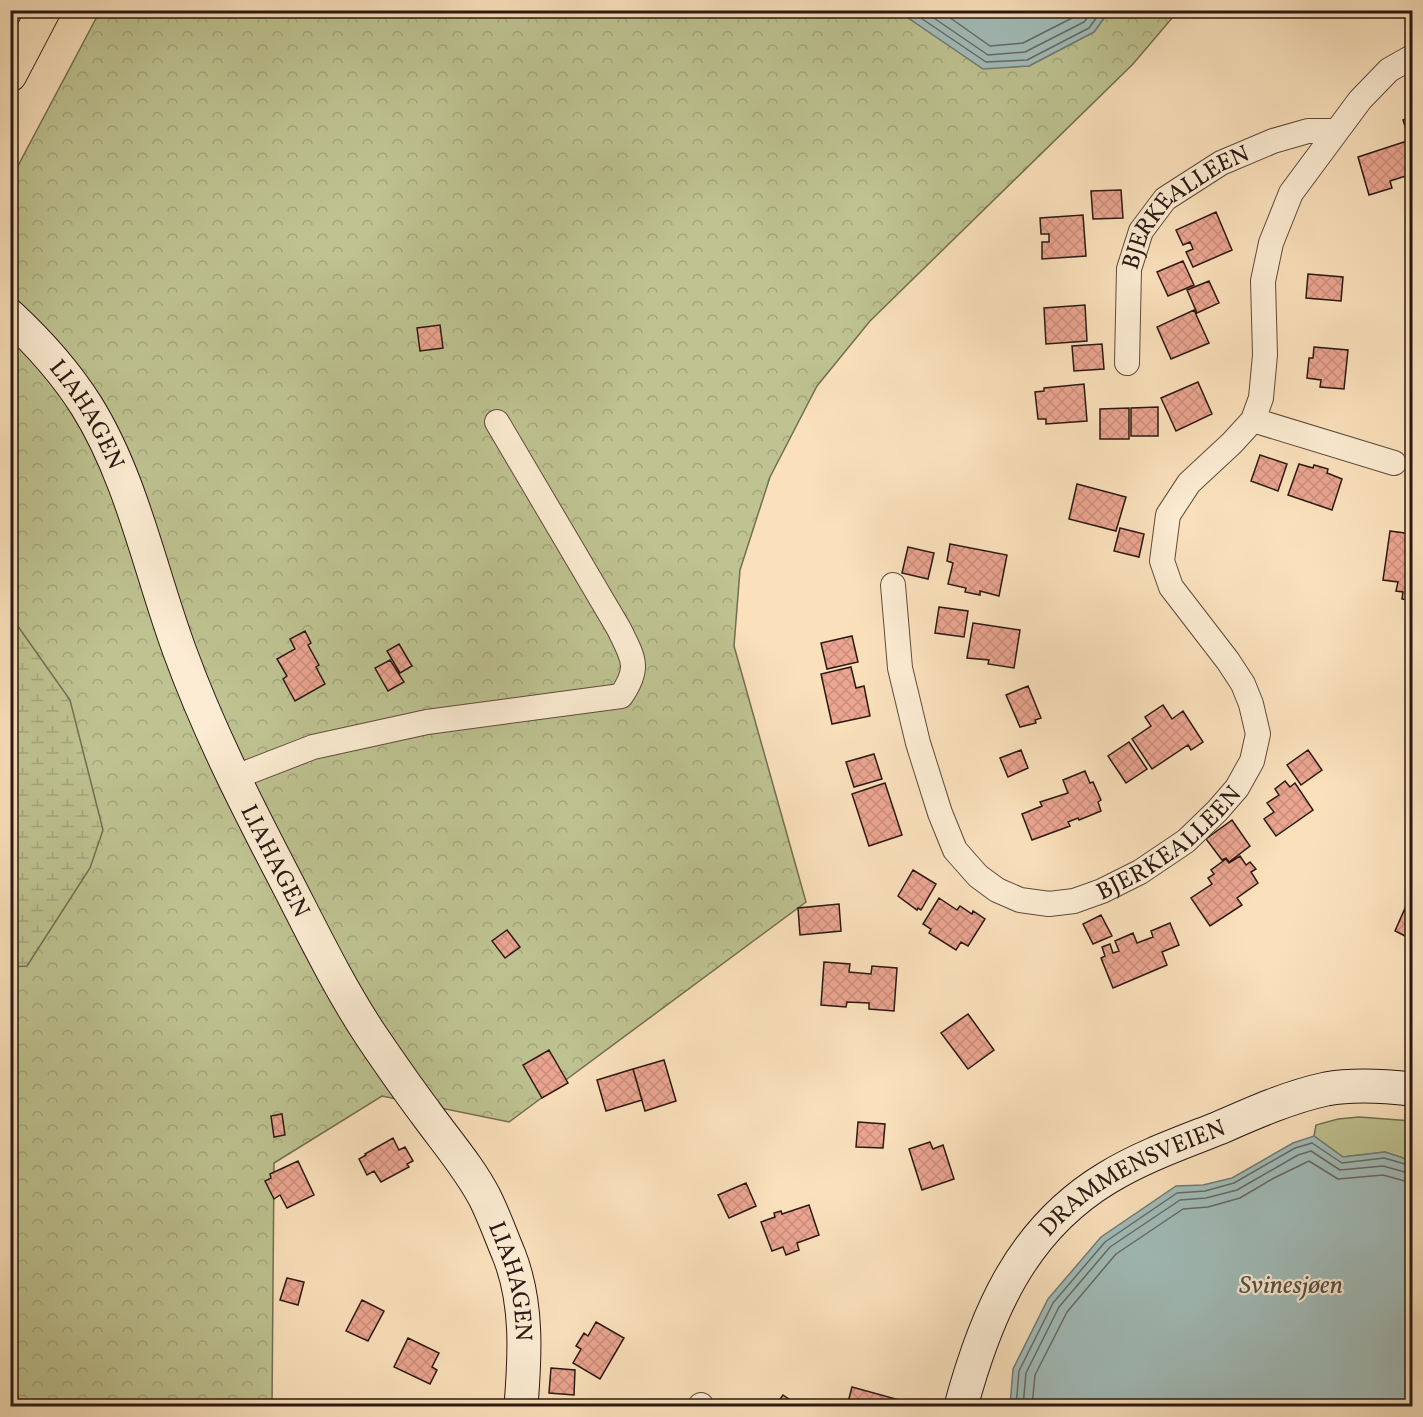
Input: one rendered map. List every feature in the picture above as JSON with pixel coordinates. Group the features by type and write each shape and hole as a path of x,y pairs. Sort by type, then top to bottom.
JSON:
{"highway":[{"path":"10,75 44,10"}],"main road":[{"name":"LIAHAGEN","path":"10,316 30,334 66,375 88,407 110,449 143,536 179,651 233,778 325,956 370,1035 424,1112 460,1158 484,1197 510,1258 518,1285 524,1362 520,1407"},
{"name":"DRAMMENSVEIEN","path":"961,1407 984,1335 1009,1279 1031,1246 1051,1223 1076,1200 1107,1178 1199,1136 1306,1094 1360,1086 1413,1089"}],"street":[{"name":"BJERKEALLEEN","path":"893,585 903,678 918,743 955,850 978,876 997,890 1020,900 1049,904 1074,901 1102,891 1140,872 1186,842 1237,788 1252,761 1258,734 1251,704 1243,684 1171,587 1162,561 1168,515 1189,483 1253,420 1261,398 1265,356 1263,281 1270,243 1291,193 1360,100 1389,70 1413,57"},
{"name":"BJERKEALLEEN","path":"1127,363 1129,269 1141,231 1165,199 1221,164 1273,141 1308,131 1336,131"},
{"path":"1253,420 1394,463"},
{"path":"233,778 313,747 416,724 621,696 631,681 634,661 619,629 496,422"}],"green space":[{"path":"100,11 898,11 983,68 1029,66 1094,32 1109,11 1178,11 1133,64 870,321 817,386 770,477 740,570 734,646 806,902 509,1122 382,1096 274,1163 272,1406 11,1406 11,179"},
{"path":"10,615 70,700 103,830 90,868 27,966 11,967"},
{"path":"1359,1117 1412,1121 1412,1161 1385,1152 1343,1157 1314,1136 1316,1125 1338,1119"}],"water":[{"path":"898,11 1109,11 1094,32 1029,66 983,69"},
{"name":"Svinesjøen","path":"1314,1136 1343,1157 1385,1152 1412,1161 1412,1406 1010,1406 1013,1369 1048,1299 1101,1237 1176,1186 1203,1185 1232,1178 1293,1143"}],"building":[{"path":"1412,117 1412,144 1411,144 1403,120"},
{"path":"1407,141 1412,160 1412,174 1390,181 1392,188 1369,195 1358,157"},
{"path":"1121,190 1123,218 1093,219 1091,191"},
{"path":"1216,212 1232,250 1193,267 1186,252 1193,249 1190,242 1183,245 1176,230"},
{"path":"1083,215 1086,256 1042,259 1042,242 1049,242 1049,234 1041,234 1040,218"},
{"path":"1183,261 1194,285 1168,296 1157,272"},
{"path":"1308,274 1343,277 1341,301 1306,298"},
{"path":"1209,281 1219,303 1197,313 1187,290"},
{"path":"1085,305 1087,341 1046,344 1044,308"},
{"path":"1194,310 1209,343 1171,359 1157,327"},
{"path":"440,325 443,348 420,351 417,328"},
{"path":"1102,344 1104,369 1074,371 1072,346"},
{"path":"1314,347 1348,350 1344,389 1320,387 1321,380 1307,378 1309,358 1313,358"},
{"path":"1198,382 1212,414 1176,431 1161,398"},
{"path":"1084,384 1087,421 1046,424 1046,419 1038,419 1035,392 1044,391 1044,388"},
{"path":"1158,407 1158,436 1131,436 1131,408"},
{"path":"1129,408 1129,439 1100,439 1100,409"},
{"path":"1260,455 1287,464 1278,491 1251,481"},
{"path":"1299,464 1328,469 1327,473 1342,479 1332,510 1288,495"},
{"path":"1077,484 1126,497 1116,531 1069,519"},
{"path":"1120,528 1144,534 1139,557 1114,551"},
{"path":"1390,531 1412,534 1412,601 1402,599 1403,592 1396,591 1398,582 1383,580"},
{"path":"950,544 1007,555 999,596 980,591 980,595 965,592 966,588 948,584 953,563 947,561"},
{"path":"908,547 934,553 928,579 902,573"},
{"path":"939,607 968,611 964,637 935,633"},
{"path":"973,623 1020,630 1014,668 988,664 989,660 967,658"},
{"path":"305,631 311,643 308,645 319,665 316,667 325,684 295,701 283,679 287,676 277,659 295,649 290,639"},
{"path":"852,636 858,662 827,669 821,643"},
{"path":"399,644 412,666 400,673 387,651"},
{"path":"390,660 404,682 388,691 375,668"},
{"path":"851,667 856,688 864,686 870,716 832,724 821,674"},
{"path":"1028,686 1041,718 1035,720 1036,723 1020,727 1006,695"},
{"path":"1163,705 1172,719 1183,711 1203,742 1191,750 1188,745 1152,769 1132,739 1151,726 1145,717"},
{"path":"1129,742 1147,769 1126,783 1108,756"},
{"path":"1021,750 1028,768 1008,777 1000,758"},
{"path":"1308,750 1322,770 1301,785 1287,765"},
{"path":"874,754 882,779 854,787 846,762"},
{"path":"1085,771 1101,800 1098,802 1101,811 1068,822 1070,826 1032,840 1022,814 1042,806 1040,802 1068,793 1063,780"},
{"path":"1285,781 1290,787 1295,783 1313,810 1276,836 1264,819 1274,812 1267,803 1279,795 1275,789"},
{"path":"885,783 902,835 869,846 852,794"},
{"path":"1232,820 1250,846 1229,862 1226,858 1222,860 1206,839"},
{"path":"1240,856 1246,865 1250,862 1256,869 1251,872 1258,883 1237,898 1242,905 1210,926 1191,898 1212,884 1208,878 1214,874 1211,870 1226,859 1229,863"},
{"path":"913,870 936,884 921,910 918,908 917,910 898,896"},
{"path":"939,898 957,910 960,906 985,919 968,946 961,942 956,950 929,933 931,929 923,924"},
{"path":"1409,899 1412,901 1412,943 1406,940 1407,937 1395,931"},
{"path":"839,904 841,931 800,935 798,908"},
{"path":"1101,915 1112,936 1093,944 1083,924"},
{"path":"1170,923 1179,945 1162,952 1167,965 1113,988 1101,958 1105,956 1102,947 1110,944 1113,953 1119,951 1115,941 1133,933 1137,943 1153,937 1151,931"},
{"path":"507,930 520,947 505,958 492,941"},
{"path":"824,962 850,964 849,972 871,974 872,966 897,968 894,1011 869,1009 869,1003 847,1002 846,1007 821,1005"},
{"path":"968,1014 994,1050 968,1069 941,1033"},
{"path":"549,1050 568,1083 542,1098 523,1065"},
{"path":"664,1060 676,1101 645,1111 633,1069"},
{"path":"633,1069 642,1100 606,1111 597,1080"},
{"path":"282,1114 285,1135 274,1137 271,1116"},
{"path":"858,1122 885,1124 883,1148 856,1147"},
{"path":"393,1138 399,1150 405,1147 413,1161 407,1164 409,1167 381,1182 374,1171 367,1175 359,1159"},
{"path":"930,1142 933,1149 943,1145 954,1179 922,1190 909,1149"},
{"path":"298,1161 314,1195 287,1208 280,1195 274,1199 265,1181 271,1178 270,1174"},
{"path":"746,1183 756,1206 729,1218 718,1195"},
{"path":"809,1205 819,1235 797,1243 799,1250 786,1255 783,1247 772,1251 761,1222 775,1217 774,1213 781,1211 782,1214"},
{"path":"287,1278 304,1282 298,1305 280,1300"},
{"path":"362,1300 384,1311 368,1341 346,1331"},
{"path":"596,1322 624,1338 600,1379 573,1363 581,1349 576,1346 584,1333 588,1336"},
{"path":"408,1338 439,1353 432,1367 437,1370 430,1384 394,1367"},
{"path":"551,1368 575,1370 574,1395 549,1393"},
{"path":"852,1387 914,1404 914,1406 847,1406"},
{"path":"783,1395 795,1403 792,1406 775,1406"}]}
